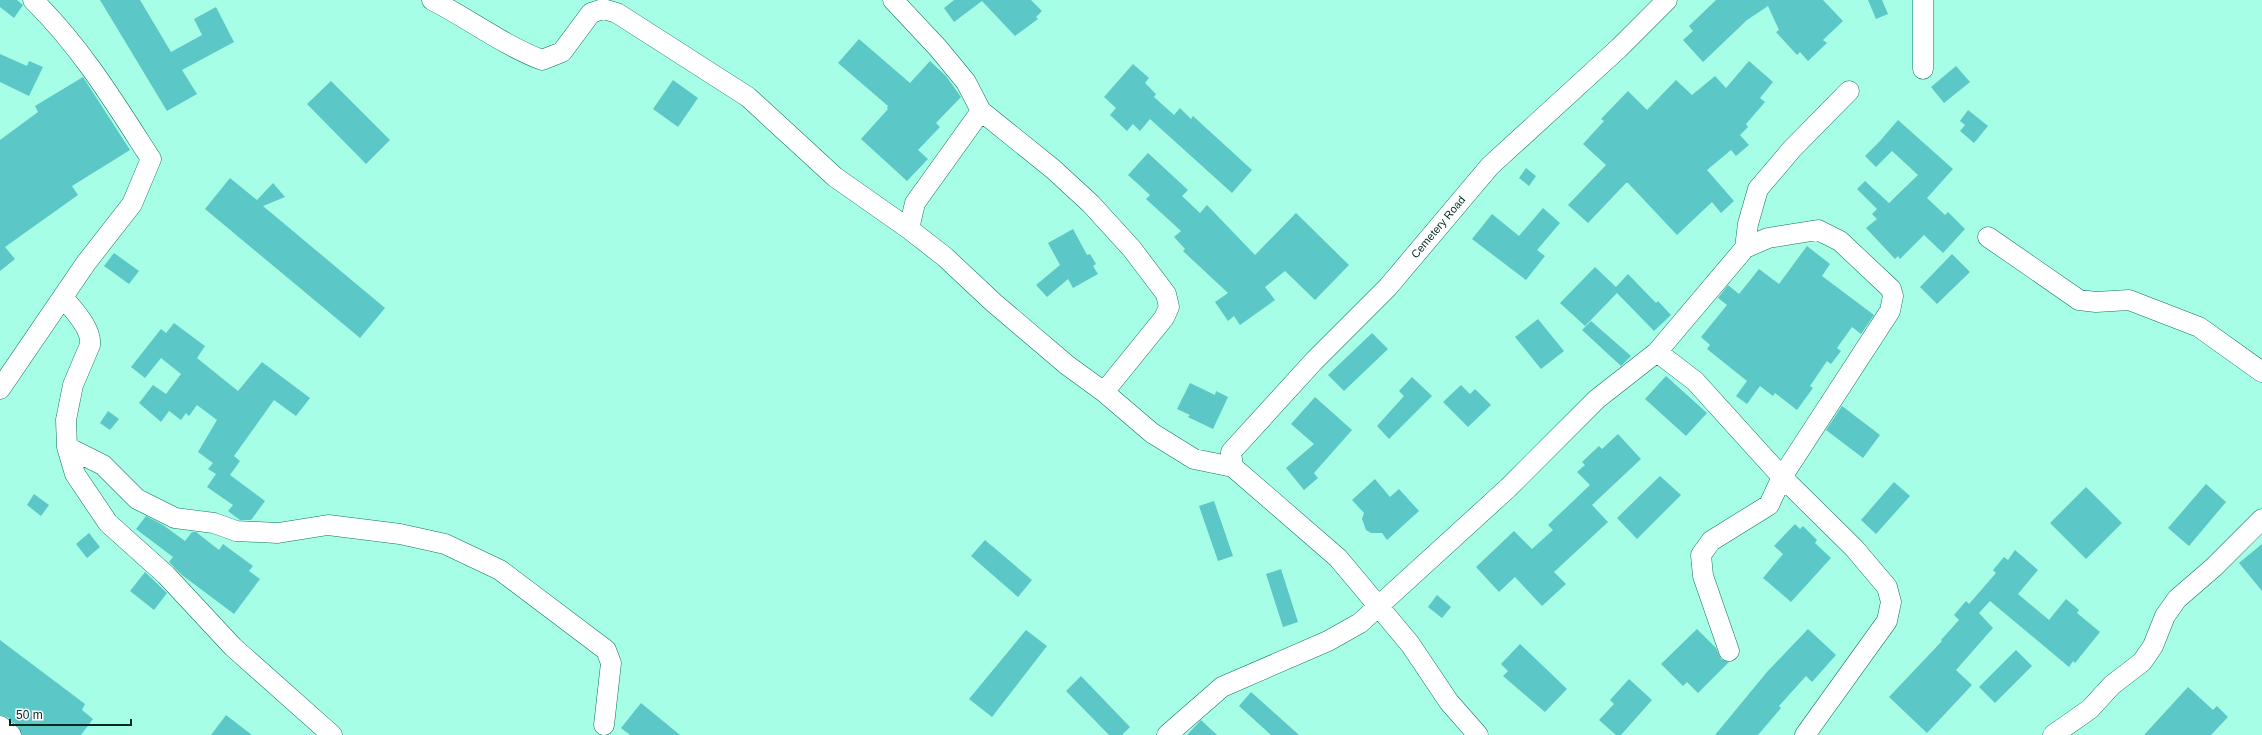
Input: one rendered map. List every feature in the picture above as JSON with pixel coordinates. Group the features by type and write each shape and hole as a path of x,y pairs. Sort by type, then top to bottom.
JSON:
{"street":[{"path":"0,389 63,297 132,204 151,159 101,80 58,24 33,0"},
{"path":"432,0 461,15 523,52 542,60 562,52 592,13 603,9 617,13 748,97 835,177 909,229 945,257 994,303 1067,365 1104,392 1152,433 1194,459 1233,467 1338,558 1410,644 1448,702 1478,735"},
{"path":"893,0 966,82 981,111 1021,142 1091,204 1132,249 1166,294 1169,308 1164,318 1104,392"},
{"name":"Cemetery Road","path":"1233,467 1231,452 1314,361 1388,287 1490,166 1619,48 1667,0"},
{"path":"1923,0 1923,70"},
{"path":"1745,248 1748,224 1758,189 1792,149 1849,91"},
{"path":"909,229 915,203 981,111"},
{"path":"1167,735 1222,687 1328,641 1360,623 1508,488 1597,399 1657,352 1745,248 1768,238 1818,230 1840,241 1891,288 1893,296 1890,312 1782,477 1769,505 1711,541 1701,555 1703,576 1729,651"},
{"path":"1988,237 2079,300 2096,302 2129,300 2199,327 2262,372"},
{"path":"63,297 85,326 91,338 90,345 73,386 66,420 67,447 75,474 108,523 166,575 233,647 332,735"},
{"path":"1657,352 1695,381 1782,477 1854,548 1887,586 1891,602 1887,621 1805,735"},
{"path":"67,447 103,465 137,499 175,518 214,523 236,531 278,533 328,525 400,534 445,544 500,570 606,650 611,663 604,725"},
{"path":"2053,735 2090,709 2112,685 2142,662 2153,646 2165,616 2177,599 2214,567 2262,519"},
{"path":"0,726 12,735"}],"building":[{"path":"0,0 17,0 23,5 14,18 0,7"},
{"path":"100,0 140,0 171,52 202,35 194,19 216,7 234,42 182,70 197,94 167,111"},
{"path":"954,0 1031,0 1042,11 1036,17 1038,19 1015,36 982,1 954,22 944,8"},
{"path":"1716,0 1823,0 1843,21 1823,40 1827,43 1808,61 1800,52 1797,55 1776,32 1779,30 1768,6 1747,20 1703,62 1683,40 1693,31 1689,26"},
{"path":"1868,0 1882,0 1888,14 1876,19"},
{"path":"859,39 910,83 930,61 946,76 961,97 936,123 940,127 918,150 928,159 907,181 861,139 888,109 888,106 838,63"},
{"path":"0,54 27,66 29,61 43,67 29,96 0,82"},
{"path":"1749,61 1773,82 1760,98 1765,102 1746,124 1748,127 1740,135 1749,145 1736,156 1731,150 1707,170 1734,201 1721,213 1712,202 1677,235 1628,183 1626,183 1588,223 1568,205 1606,165 1583,144 1604,121 1601,119 1628,91 1647,110 1676,80 1692,95 1715,76 1726,88"},
{"path":"1133,64 1149,78 1145,83 1156,94 1154,97 1174,115 1180,108 1191,119 1193,116 1252,170 1232,193 1150,119 1140,131 1133,124 1127,131 1110,115 1116,108 1104,97"},
{"path":"1956,66 1970,82 1944,103 1931,87"},
{"path":"83,77 130,150 72,186 78,195 5,247 15,259 0,271 0,140 38,112 35,106"},
{"path":"673,80 698,98 678,127 653,109"},
{"path":"331,81 390,140 366,164 307,104"},
{"path":"1968,110 1988,126 1974,143 1960,131 1965,125 1960,121"},
{"path":"1898,120 1953,169 1927,198 1945,215 1948,212 1965,229 1943,253 1924,235 1900,259 1898,256 1895,259 1866,228 1877,219 1872,214 1877,209 1857,189 1865,181 1889,203 1918,175 1892,151 1876,167 1865,156"},
{"path":"1148,153 1188,190 1182,196 1200,213 1207,205 1255,255 1296,213 1349,265 1315,300 1285,271 1265,287 1275,300 1240,325 1234,316 1228,321 1215,302 1228,293 1183,251 1185,249 1174,237 1181,231 1146,199 1150,195 1128,175"},
{"path":"1526,168 1536,176 1529,186 1519,178"},
{"path":"230,178 257,200 273,183 285,197 263,206 385,308 360,338 205,209"},
{"path":"1543,208 1560,223 1537,250 1545,256 1526,280 1472,239 1492,214 1519,236"},
{"path":"1073,229 1087,255 1090,254 1096,264 1093,266 1098,274 1073,288 1068,279 1047,297 1036,285 1060,265 1048,243"},
{"path":"1807,246 1830,264 1822,276 1874,315 1861,334 1852,327 1837,348 1841,351 1831,364 1827,361 1810,386 1813,388 1797,410 1775,393 1773,396 1760,386 1747,404 1736,396 1747,381 1707,349 1710,345 1701,337 1727,305 1718,298 1728,285 1739,294 1759,269 1779,284"},
{"path":"114,253 139,271 129,284 104,266"},
{"path":"1952,254 1970,272 1937,304 1920,287"},
{"path":"1595,267 1616,287 1628,274 1656,303 1658,301 1671,315 1654,331 1617,293 1585,326 1560,303"},
{"path":"1538,319 1564,351 1541,369 1515,337"},
{"path":"1591,321 1631,356 1621,366 1582,330"},
{"path":"174,323 205,346 197,358 238,391 262,362 310,398 296,416 274,400 234,456 240,461 230,475 265,501 251,520 240,520 228,511 233,505 207,487 216,474 208,469 213,463 198,452 217,420 197,405 189,416 186,413 181,420 169,411 161,422 139,403 153,385 166,394 181,374 161,358 145,378 131,367 161,329 166,333"},
{"path":"1372,333 1388,349 1344,391 1328,375"},
{"path":"1666,376 1707,413 1686,436 1645,399"},
{"path":"1412,377 1432,396 1389,439 1377,426 1404,396 1399,391"},
{"path":"1190,383 1215,395 1216,391 1228,397 1213,429 1188,417 1190,415 1177,409"},
{"path":"1461,385 1470,394 1475,389 1491,405 1468,427 1443,402"},
{"path":"1315,397 1352,430 1314,473 1318,478 1304,490 1286,468 1314,444 1291,424"},
{"path":"1842,406 1880,435 1863,458 1826,430"},
{"path":"108,411 119,419 110,430 100,423"},
{"path":"1618,434 1641,459 1592,505 1608,522 1554,572 1566,584 1542,606 1515,577 1499,592 1476,567 1514,531 1532,549 1553,530 1548,525 1590,485 1577,472 1585,465 1582,462 1599,446 1602,449"},
{"path":"1660,476 1681,495 1637,539 1617,518"},
{"path":"1375,479 1390,497 1399,489 1419,511 1387,540 1382,533 1371,533 1366,530 1362,519 1364,513 1352,500"},
{"path":"1894,482 1910,496 1876,534 1861,520"},
{"path":"2206,484 2226,502 2189,546 2168,528"},
{"path":"2086,487 2122,523 2086,559 2050,523"},
{"path":"34,494 49,505 41,516 27,505"},
{"path":"1214,501 1233,556 1218,561 1199,506"},
{"path":"146,516 163,525 185,541 192,532 196,532 219,550 223,544 253,566 249,571 260,579 234,614 182,575 169,562 173,557 136,529"},
{"path":"1795,524 1800,529 1803,526 1817,540 1815,543 1831,558 1791,602 1763,578 1783,554 1774,546"},
{"path":"89,533 100,547 87,558 76,544"},
{"path":"985,540 1032,580 1018,597 971,556"},
{"path":"2262,544 2262,591 2239,563"},
{"path":"2015,550 2038,570 2018,594 2049,620 2066,599 2079,610 2077,613 2100,632 2075,663 2073,661 2069,667 1990,601 1979,613 1993,628 1956,670 1972,685 1927,733 1889,697 1942,641 1941,640 1959,620 1954,615 1966,601 1969,604 1996,573 1993,570 2004,557 2008,560"},
{"path":"1281,569 1298,622 1283,627 1266,574"},
{"path":"145,572 167,593 154,610 130,591"},
{"path":"1437,595 1451,607 1442,618 1428,607"},
{"path":"1697,629 1716,648 1721,659 1729,662 1698,693 1687,682 1683,686 1661,664"},
{"path":"1808,629 1836,655 1812,682 1806,676 1779,706 1781,708 1758,735 1715,735 1767,672"},
{"path":"1026,630 1047,646 992,717 969,699"},
{"path":"0,640 85,704 82,710 93,719 81,735 22,735 18,726 7,717 0,715"},
{"path":"1520,644 1567,689 1545,712 1503,676 1508,671 1501,664"},
{"path":"2016,650 2032,666 1995,703 1979,687"},
{"path":"1081,676 1130,727 1122,735 1109,735 1066,691"},
{"path":"1629,679 1652,700 1621,735 1616,735 1599,720 1614,704 1610,700"},
{"path":"2188,687 2213,710 2217,706 2228,717 2211,735 2144,735"},
{"path":"1251,692 1299,735 1271,735 1239,706"},
{"path":"641,703 680,735 630,735 621,728"},
{"path":"226,715 252,735 211,735"},
{"path":"1201,720 1217,735 1187,735"}]}
